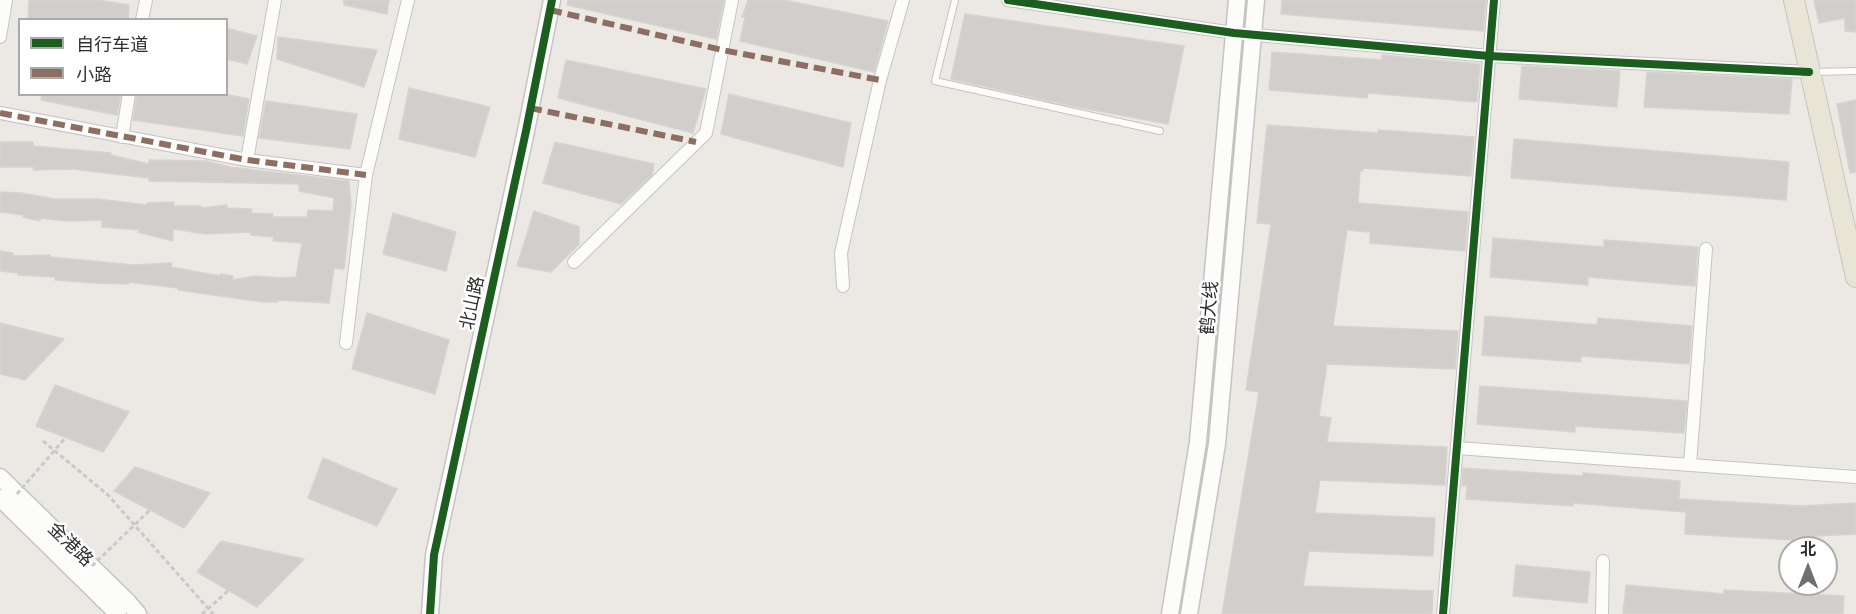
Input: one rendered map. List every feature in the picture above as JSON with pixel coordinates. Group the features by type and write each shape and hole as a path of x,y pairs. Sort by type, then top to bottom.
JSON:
{"main road":[{"name":"北山路","path":"430,614 434,555 552,0"},
{"name":"鹤大线","path":"1170,614 1198,442 1237,0"},
{"name":"鹤大线","path":"1190,614 1217,444 1256,0"},
{"path":"1794,0 1856,277"},
{"name":"金港路","path":"0,477 138,614"},
{"name":"金港路","path":"0,498 118,614"}],"street":[{"path":"142,18 146,0"},
{"path":"247,160 274,0"},
{"path":"346,343 366,175 408,0"},
{"path":"574,262 706,133 732,0"},
{"path":"843,286 841,253 880,80 903,0"},
{"path":"1008,0 1234,33 1489,56 1809,72"},
{"path":"1443,614 1494,0"},
{"path":"0,37 4,1"},
{"path":"122,137 129,96"},
{"path":"0,113 247,160 366,175"},
{"path":"1690,465 1706,249"},
{"path":"1457,448 1856,477"},
{"path":"1602,614 1603,561"}],"lane":[{"path":"955,0 935,81 1160,131"},
{"path":"1809,72 1856,71"}],"path":[{"path":"17,494 66,437"},
{"path":"43,441 108,495 213,614"},
{"path":"92,567 150,510"},
{"path":"202,614 228,591"}],"building":[{"path":"29,0 98,0 129,5 128,18 28,18"},
{"path":"344,0 389,0 387,14 344,5"},
{"path":"568,0 724,0 716,39 567,5"},
{"path":"748,0 784,0 888,21 874,72 740,41 745,17 742,17"},
{"path":"1282,0 1486,0 1483,31 1281,14"},
{"path":"1814,0 1856,0 1856,32 1845,31 1845,18 1819,23"},
{"path":"965,14 1184,46 1168,124 1066,105 951,79"},
{"path":"228,29 257,36 247,64 228,59"},
{"path":"278,37 377,50 364,87 277,59"},
{"path":"1272,52 1382,60 1382,55 1480,64 1477,102 1368,93 1367,98 1269,90"},
{"path":"566,60 706,89 693,133 558,98"},
{"path":"1522,66 1620,71 1617,107 1519,99"},
{"path":"1647,72 1792,79 1789,114 1644,107"},
{"path":"409,88 490,107 475,157 399,139"},
{"path":"729,94 851,123 843,167 721,134"},
{"path":"228,95 249,99 243,136 133,120 137,96"},
{"path":"42,96 121,96 117,115 41,100"},
{"path":"1856,100 1856,172 1850,173 1837,104"},
{"path":"266,101 357,114 350,149 259,138"},
{"path":"1267,125 1474,137 1471,176 1363,168 1363,171 1360,171 1358,203 1468,212 1465,251 1370,243 1370,232 1347,230 1333,326 1458,331 1455,369 1327,364 1319,416 1331,418 1327,442 1447,447 1445,485 1320,480 1315,513 1435,518 1433,556 1309,551 1303,586 1433,591 1432,614 1222,614 1259,392 1246,390 1271,224 1257,223"},
{"path":"1514,139 1789,162 1786,200 1511,178"},
{"path":"0,142 33,142 33,146 111,153 111,155 149,164 149,160 206,161 230,167 349,181 351,205 344,269 334,268 329,303 278,300 278,302 263,302 128,282 128,284 55,280 55,277 18,275 18,273 0,271 0,251 13,253 13,256 50,255 50,257 134,265 172,263 171,267 220,276 220,274 233,276 232,280 256,276 296,277 302,243 273,241 274,237 251,235 252,232 206,234 173,229 173,241 138,232 139,230 102,227 102,220 68,221 40,218 40,221 23,217 24,215 0,212 0,192 55,199 98,199 147,205 147,203 174,202 174,206 201,206 201,208 227,205 227,208 252,209 251,213 273,214 272,217 307,217 308,210 333,211 334,198 299,191 299,184 149,181 149,178 72,169 33,170 34,167 0,167"},
{"path":"555,142 654,164 652,175 621,204 543,183"},
{"path":"534,211 579,227 579,244 551,272 517,266"},
{"path":"393,213 456,232 446,271 383,254"},
{"path":"1493,238 1604,247 1604,240 1698,247 1695,286 1588,277 1588,285 1490,277"},
{"path":"367,313 449,340 435,394 352,369"},
{"path":"1485,316 1597,325 1598,318 1692,326 1689,364 1581,356 1581,362 1482,355"},
{"path":"0,323 64,339 25,380 0,374"},
{"path":"55,385 129,412 103,452 36,426"},
{"path":"1480,386 1687,401 1684,433 1575,426 1575,432 1477,424"},
{"path":"323,458 397,489 377,526 308,498"},
{"path":"135,467 210,493 184,528 114,491"},
{"path":"1463,468 1583,476 1583,473 1680,481 1679,499 1801,506 1856,503 1856,534 1778,536 1778,539 1685,534 1686,512 1573,503 1573,506 1466,499 1467,486 1462,486"},
{"path":"221,541 304,559 257,607 197,572"},
{"path":"1516,565 1590,572 1587,603 1513,596"},
{"path":"1626,585 1724,594 1724,590 1778,593 1778,596 1844,596 1843,614 1623,614"}],"marked path":[{"path":"550,10 722,50 880,80"},
{"path":"530,108 696,142"},
{"path":"0,113 247,160 366,175"}],"cycle path":[{"path":"430,614 434,555 526,131 552,0"},
{"path":"1008,0 1234,33 1489,56 1809,72"},
{"path":"1443,614 1494,0"}]}
